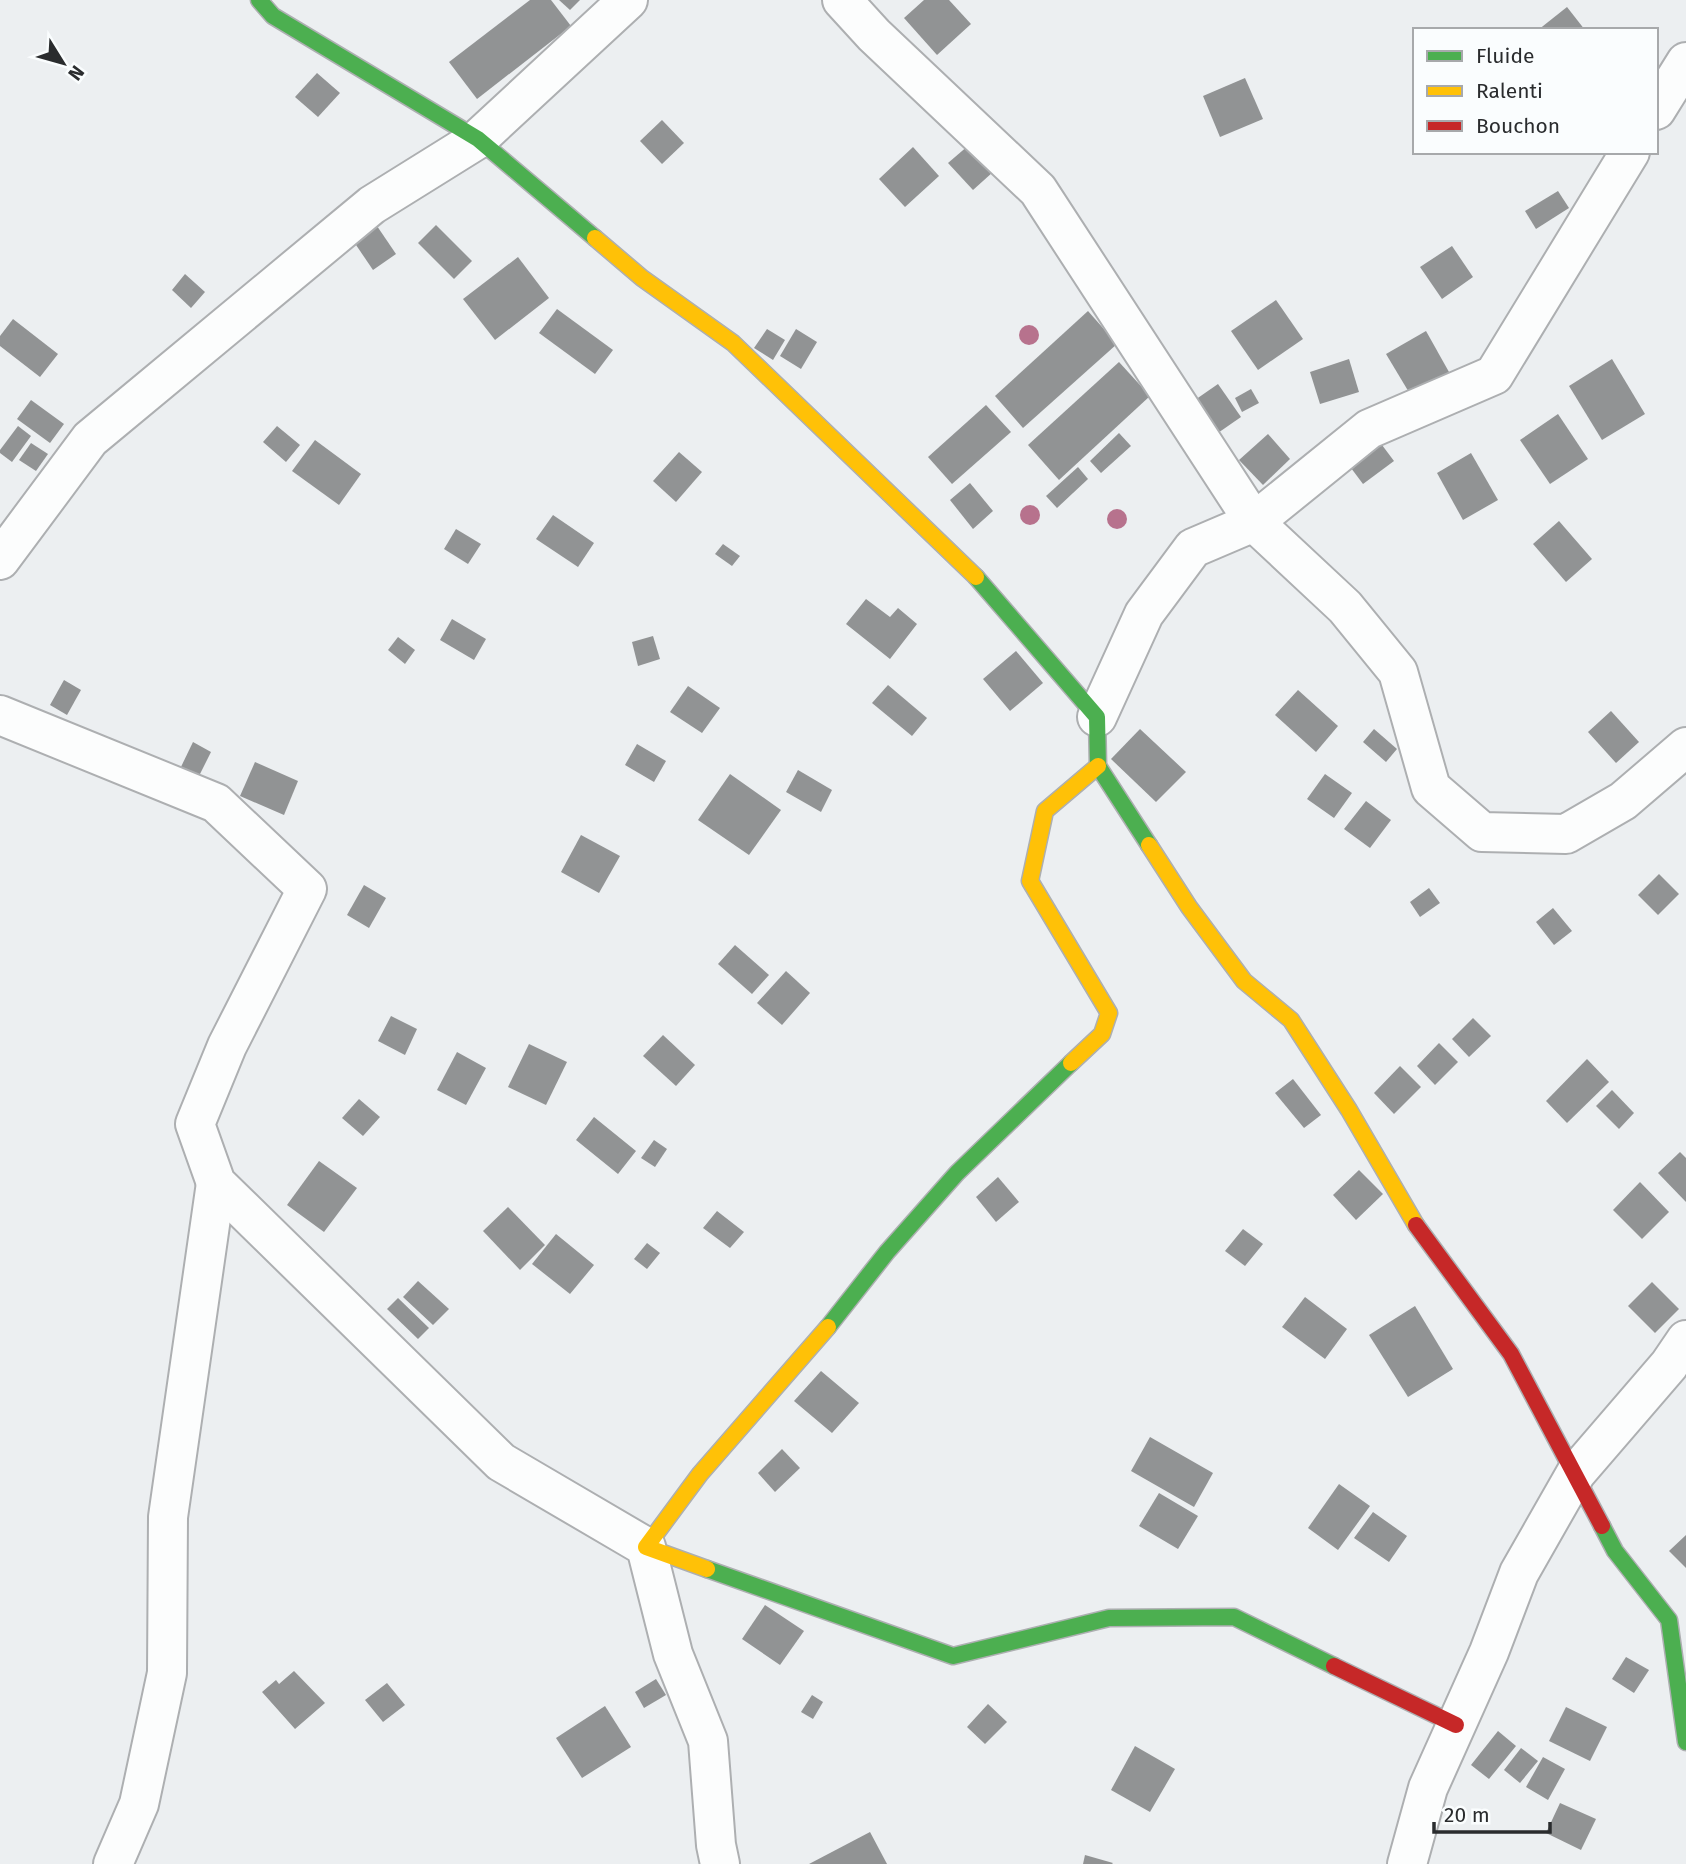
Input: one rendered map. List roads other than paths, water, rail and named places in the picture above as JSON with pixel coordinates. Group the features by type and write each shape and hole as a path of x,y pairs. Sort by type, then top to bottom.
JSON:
{"street":[{"path":"259,0 273,16 478,139 642,278 743,352 968,568 1097,718"},
{"path":"0,560 90,439 372,205 478,139 628,0"},
{"path":"842,0 874,36 1038,190 1254,522 1345,607 1398,672 1431,788 1482,832 1566,834 1623,801 1686,747"},
{"path":"1658,107 1686,62"},
{"path":"1629,154 1494,374 1369,429 1254,522 1193,548 1144,614 1097,718 1098,766 1189,907 1244,981 1291,1020 1349,1110 1414,1222 1511,1354 1615,1550 1669,1620 1686,1742"},
{"path":"0,715 216,803 307,889 227,1046 195,1124 216,1182 500,1462 646,1547 953,1656 1109,1618 1234,1617 1456,1725"},
{"path":"646,1547 700,1474 818,1340 887,1252 957,1173 1102,1034 1109,1013 1030,881 1045,811 1098,766"},
{"path":"113,1864 139,1804 167,1673 168,1517 216,1182"},
{"path":"1407,1864 1429,1788 1489,1652 1519,1573 1576,1473 1670,1365 1686,1340"},
{"path":"646,1547 673,1654 708,1741 716,1845 720,1864"}]}
